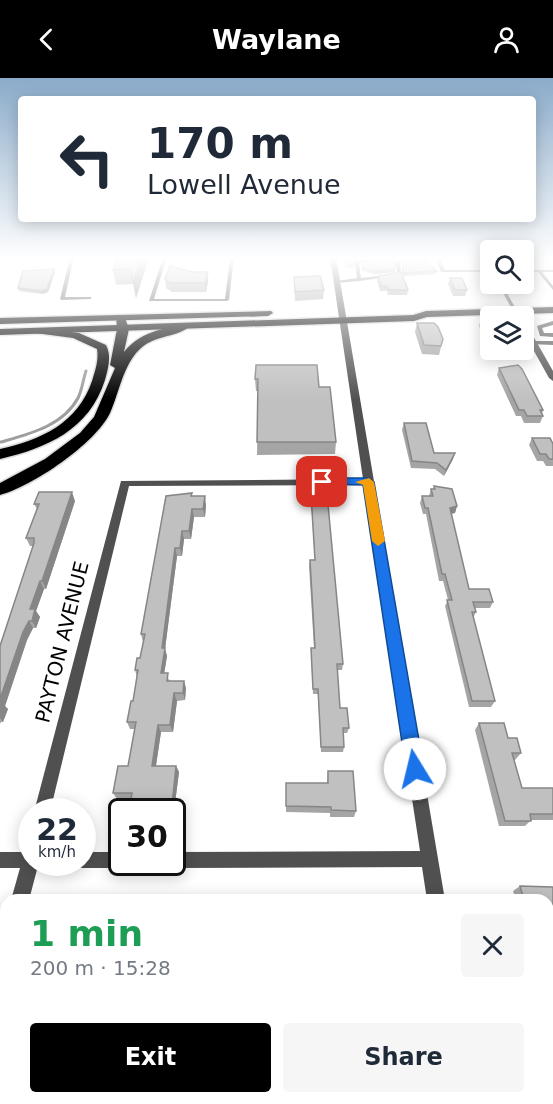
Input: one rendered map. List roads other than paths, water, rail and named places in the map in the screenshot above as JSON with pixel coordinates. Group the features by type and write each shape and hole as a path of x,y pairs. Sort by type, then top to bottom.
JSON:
{"highway":[{"path":"0,454 42,442 82,415 95,393 105,355 118,325"},
{"path":"112,390 118,325"},
{"path":"0,490 37,470 83,438 105,410 130,350 151,335 183,327"},
{"path":"39,332 86,339 102,347 105,355"}],"main road":[{"path":"534,312 553,310"},
{"path":"0,332 39,332 118,325 342,317 414,318 426,314 480,314"},
{"path":"0,321 183,327 342,317"}],"street":[{"path":"340,305 435,894"},
{"path":"534,345 553,378"},
{"name":"PAYTON AVENUE","path":"46,798 125,483 369,482"},
{"path":"0,860 18,859"},
{"path":"186,860 430,859"},
{"path":"22,894 26,876"}],"lane":[{"path":"553,323 539,327 542,335 553,335"},
{"path":"534,343 553,343"}],"waterway":[{"path":"1,442 23,436 64,416 72,408 81,392 86,371"}]}
